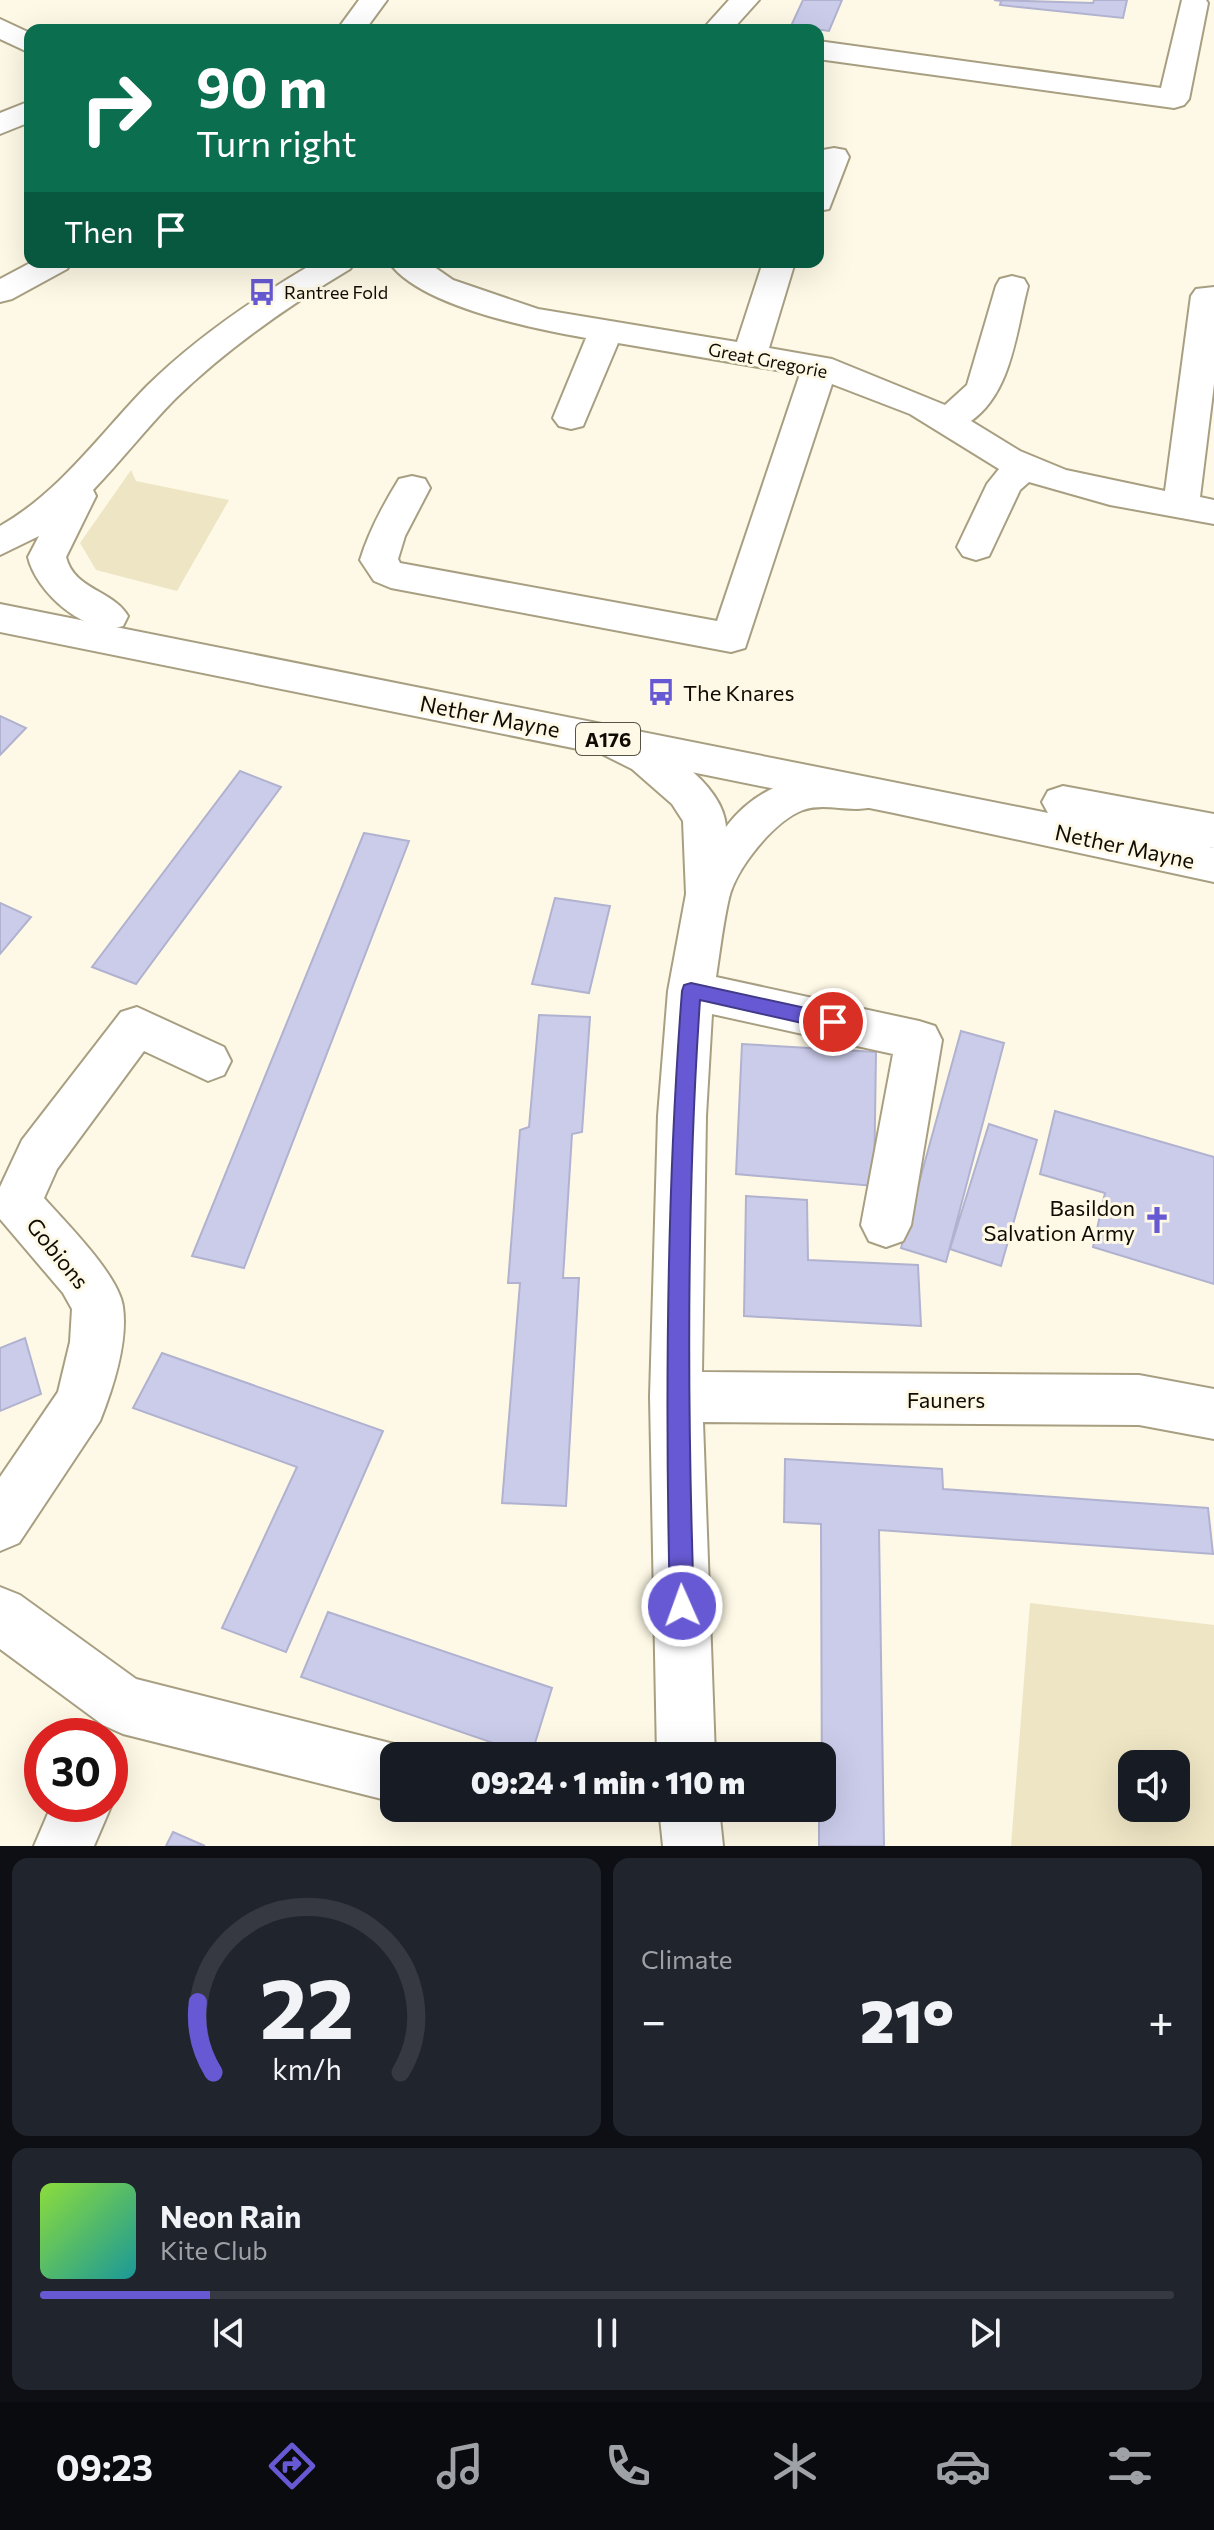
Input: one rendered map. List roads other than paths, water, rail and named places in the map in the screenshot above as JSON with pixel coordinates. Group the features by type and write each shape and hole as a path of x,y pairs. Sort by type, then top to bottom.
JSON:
{"street":[{"path":"355,24 373,0"},
{"path":"722,24 745,0"},
{"path":"824,51 1174,99 1194,3"},
{"path":"0,28 24,41"},
{"path":"0,125 24,113"},
{"path":"824,185 834,157"},
{"path":"0,292 45,268"},
{"path":"0,542 31,525 87,476 125,430 215,345 264,308 329,268"},
{"name":"Great Gregorie","path":"414,268 441,287 532,318 820,367 922,406 1007,459 1083,486 1198,509"},
{"path":"750,354 777,268"},
{"path":"946,421 971,404 984,387 1012,286"},
{"path":"1198,509 1208,296"},
{"path":"571,418 606,331"},
{"path":"412,488 386,536 379,560 387,572 404,579 731,638 820,367"},
{"path":"976,547 1005,484 1025,465"},
{"path":"87,476 47,557 48,567 64,587 109,616"},
{"name":"Nether Mayne","path":"0,592 109,616 1214,831"},
{"name":"Nether Mayne","path":"0,618 894,797 1214,865"},
{"path":"610,740 647,758 687,793 704,819 708,894 691,991 682,1116 676,1397 686,1742"},
{"path":"708,894 739,839 760,815 783,798 813,792 894,797"},
{"path":"691,991 919,1040 886,1225"},
{"name":"Gobions","path":"0,1524 81,1403 96,1342 98,1318 98,1305 81,1277 17,1203 39,1155 137,1026 208,1061"},
{"name":"Fauners","path":"676,1397 1139,1400 1214,1414"},
{"path":"0,1615 114,1718"},
{"path":"128,1722 380,1770"},
{"path":"64,1846 74,1822"},
{"path":"690,1822 693,1846"}],"place":[{"name":"Rantree Fold","path":"262,292"},
{"name":"The Knares","path":"661,692"},
{"name":"Basildon Salvation Army","path":"1157,1220"}]}
